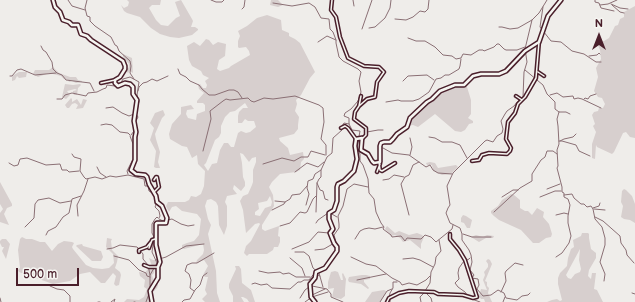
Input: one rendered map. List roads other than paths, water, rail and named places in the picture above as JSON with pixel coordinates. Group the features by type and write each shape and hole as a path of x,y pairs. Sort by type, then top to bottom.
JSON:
{"street":[{"path":"53,0 55,7 63,20 78,25 81,34 87,36 123,61 125,69 120,77 115,80 101,83"},
{"path":"315,302 311,297 310,284 315,278 316,272 325,268 337,251 337,247 330,233 333,229 329,219 329,213 334,210 337,202 338,184 344,181 354,171 357,159 355,146 359,138 366,135 366,128 359,125 354,120 355,112 367,99 375,96 377,82 384,72 379,67 364,66 348,58 340,37 336,17 331,10 332,0"},
{"path":"472,161 479,160 482,155 489,152 507,154 510,151 511,148 506,139 507,125 521,99 536,79 538,72 539,42 548,16 561,0"},
{"path":"395,163 382,172 380,170 381,143 390,142 407,126 410,118 440,91 454,85 464,85 474,76 481,74 499,74 506,71 526,51 539,42"},
{"path":"538,72 544,76"},
{"path":"115,80 115,83 118,86 127,82 133,87 133,94 137,100 134,121 136,132 134,137 135,160 131,170 136,174 147,177 148,184 154,192 157,202 162,206 167,218 166,223 156,224 157,253 160,262 158,267 158,278 150,291 152,301"},
{"path":"359,106 362,96"},
{"path":"516,96 521,99"},
{"path":"342,127 345,126 359,138 361,150 368,154 374,163 380,163"},
{"path":"377,172 380,163"},
{"path":"154,180 156,177 160,187 154,192"},
{"path":"386,302 389,298 399,293 409,291 434,292 438,294 463,294 473,298 478,297 464,260 459,250 450,239 450,234"},
{"path":"139,252 139,250 147,247 152,240 156,239"},
{"path":"149,248 151,242"},
{"path":"144,265 158,267"}],"waterway":[{"path":"68,0 72,6 85,10"},
{"path":"87,0 85,8 87,16 90,17 90,21 95,26 111,37 119,51 130,61 130,73 134,79"},
{"path":"211,0 216,2 222,2 224,0"},
{"path":"242,9 244,7 245,0"},
{"path":"353,0 354,6"},
{"path":"362,29 372,0"},
{"path":"369,28 375,27 385,18 390,8 391,0"},
{"path":"395,19 406,20 413,17 420,11 425,12 428,9 429,0"},
{"path":"499,27 510,29 518,28 532,20 539,13 547,0"},
{"path":"595,0 595,2 599,3 601,8 614,11"},
{"path":"600,5 608,4 617,0"},
{"path":"273,3 292,6 309,3 315,7 321,18 329,19 330,29 336,40 339,57 361,72 359,81 361,92 358,101 345,113 344,116 349,118 349,124 352,130 360,131 357,148 360,154 360,161 368,179 369,193 374,199 376,212 384,227 383,229 392,237 401,236 405,241 407,238 421,239 425,235 431,237 436,242 452,229 453,225"},
{"path":"611,4 620,8 628,9"},
{"path":"612,5 620,12 624,13"},
{"path":"543,7 540,27 551,41 561,42 572,51 584,54 596,62 601,62"},
{"path":"530,293 517,300 506,298 504,293 498,290 491,295 483,296 477,289 479,285 478,279 472,278 474,275 470,270 472,262 471,255 462,240 460,228 450,223 446,213 450,205 447,186 453,173 485,141 487,140 493,142 497,136 502,133 503,129 501,121 505,114 523,97 524,72 527,62 525,49 532,20"},
{"path":"318,42 327,36 336,40"},
{"path":"408,38 416,41 425,41 435,47 443,55 452,56 456,59 461,58 463,54 471,55 479,50 484,51 494,47 497,44 506,50 517,50 525,47"},
{"path":"41,46 52,62 53,69 57,73 62,75 66,80 90,83 94,91"},
{"path":"589,56 600,54"},
{"path":"386,102 398,100 413,101 419,99 429,92 436,79 449,75 459,69 461,59"},
{"path":"10,76 12,76 17,70 21,69 35,75 56,73"},
{"path":"178,69 180,74 199,85 209,95 234,90 238,92 242,98"},
{"path":"525,70 543,85 547,94 555,102 555,109 559,112 566,112 570,114"},
{"path":"403,81 408,76 427,75 434,80"},
{"path":"138,91 139,87 143,83 152,79 157,81 168,76"},
{"path":"57,99 62,99 65,95 72,93 86,96 88,93 97,92 106,88 107,85 115,86 117,83 121,83 123,79 130,77 139,82 137,95 139,101 137,111"},
{"path":"550,95 557,93 563,97 573,96 574,99 582,99 601,108"},
{"path":"584,99 588,99 590,96 596,94"},
{"path":"203,151 211,119 210,111 226,99 248,98 254,102 264,98 273,99 295,96 323,108 324,122 321,139 326,145 326,155"},
{"path":"106,108 113,107 129,116 134,114"},
{"path":"556,257 562,253 569,243 571,236 568,223 570,205 568,199 564,197 564,193 562,192 557,168 557,150 559,144 557,119 559,112"},
{"path":"136,114 138,117 136,121"},
{"path":"316,212 317,183 321,177 321,170 327,157 332,153 333,138 342,130 344,123 349,124"},
{"path":"101,125 112,125 120,132 128,133 130,135"},
{"path":"367,132 383,130"},
{"path":"131,135 134,131"},
{"path":"560,141 573,137 576,134"},
{"path":"128,174 127,171 133,159 133,144 130,136"},
{"path":"429,137 435,138 442,142 452,142 460,145 467,158"},
{"path":"410,138 412,147 410,155"},
{"path":"559,141 576,145 579,151 590,156"},
{"path":"383,148 392,153 409,155 426,167 430,165 433,170 438,173 452,174"},
{"path":"263,164 282,158 294,161 301,157 308,157 311,151 325,155"},
{"path":"494,212 520,188 532,181 532,174 541,160 545,157 547,151 553,151 557,154"},
{"path":"72,154 74,157 81,159 80,171 86,179 95,177 102,179 110,176 116,177 128,175 144,179 145,186 148,186 149,191 154,194"},
{"path":"9,163 14,166 18,165 20,159 27,158 46,165 60,164 62,170 67,170 69,172 79,171"},
{"path":"295,172 307,163 318,167 324,162"},
{"path":"409,215 401,184 405,177 409,175 413,165 419,162"},
{"path":"97,167 100,173 106,177"},
{"path":"306,205 309,194 307,188 308,181 313,179 315,174 321,170"},
{"path":"383,180 389,179 394,175 404,177"},
{"path":"78,216 77,205 88,179"},
{"path":"317,183 320,190 323,191 325,199 328,200"},
{"path":"315,250 324,249 336,242 334,235 339,228 338,216 343,206 347,189 354,184 368,187"},
{"path":"547,189 560,184"},
{"path":"272,210 284,204 292,195 300,194 307,186"},
{"path":"502,197 513,190 518,190"},
{"path":"540,197 555,191 561,191"},
{"path":"564,195 572,194 581,204 584,204 587,207 591,206 595,219 602,227 605,245 600,262 605,274 604,281"},
{"path":"46,235 48,231 56,227 63,217 69,213 72,199 81,196"},
{"path":"280,226 290,223 300,212 307,212 316,196"},
{"path":"25,227 34,218 35,204 38,200 49,198 60,203 71,201"},
{"path":"156,201 155,207 159,211 159,218"},
{"path":"275,201 285,202"},
{"path":"593,208 599,206 600,203"},
{"path":"594,209 605,210"},
{"path":"316,223 328,213 337,217"},
{"path":"556,215 564,213 568,214"},
{"path":"150,275 157,263 152,252 154,237 152,233 152,224 157,217 158,218"},
{"path":"595,217 603,221 620,236 621,243 626,250 627,255 634,263"},
{"path":"159,219 163,221 172,219 188,226 194,225"},
{"path":"355,239 360,231 364,229 383,227"},
{"path":"292,249 309,242 318,232 329,233"},
{"path":"463,234 472,237 491,237"},
{"path":"425,291 430,283 431,272 435,264 436,257 441,251 439,240"},
{"path":"156,260 166,257 186,246 204,244"},
{"path":"107,249 120,245 137,247 143,254 143,259 148,265 150,288"},
{"path":"295,252 304,252 309,256 313,268 319,273 323,287"},
{"path":"194,291 190,288 191,280 189,274 185,271 187,265 197,263 214,253"},
{"path":"114,256 129,260 139,270 146,273 147,276 150,277"},
{"path":"351,257 366,264 376,266 400,282 402,285 409,283 417,285 430,276"},
{"path":"290,258 302,268 305,276"},
{"path":"403,259 413,258 433,267"},
{"path":"465,261 470,258"},
{"path":"464,261 459,268 459,279 455,283 467,295"},
{"path":"501,292 506,281 506,271 515,263 523,265"},
{"path":"259,271 268,273 289,273 296,277 310,277"},
{"path":"182,302 190,299 200,285 203,276 207,273"},
{"path":"252,284 267,284 272,288 290,289 298,282 309,280 313,275 316,274 320,276"},
{"path":"357,280 386,274"},
{"path":"389,298 393,288 393,282 397,282"},
{"path":"50,286 64,290 70,296 70,302"},
{"path":"312,286 327,289 331,294 331,297 343,302"},
{"path":"300,298 309,287"},
{"path":"312,295 325,289"},
{"path":"380,302 387,291 392,289"},
{"path":"146,302 150,291"},
{"path":"305,302 312,297 328,292"},
{"path":"425,292 431,298 432,302"},
{"path":"421,302 420,297 424,293"},
{"path":"503,302 505,297"},
{"path":"0,298 1,302"},
{"path":"469,298 480,302"},
{"path":"111,302 115,299 114,302"}]}
